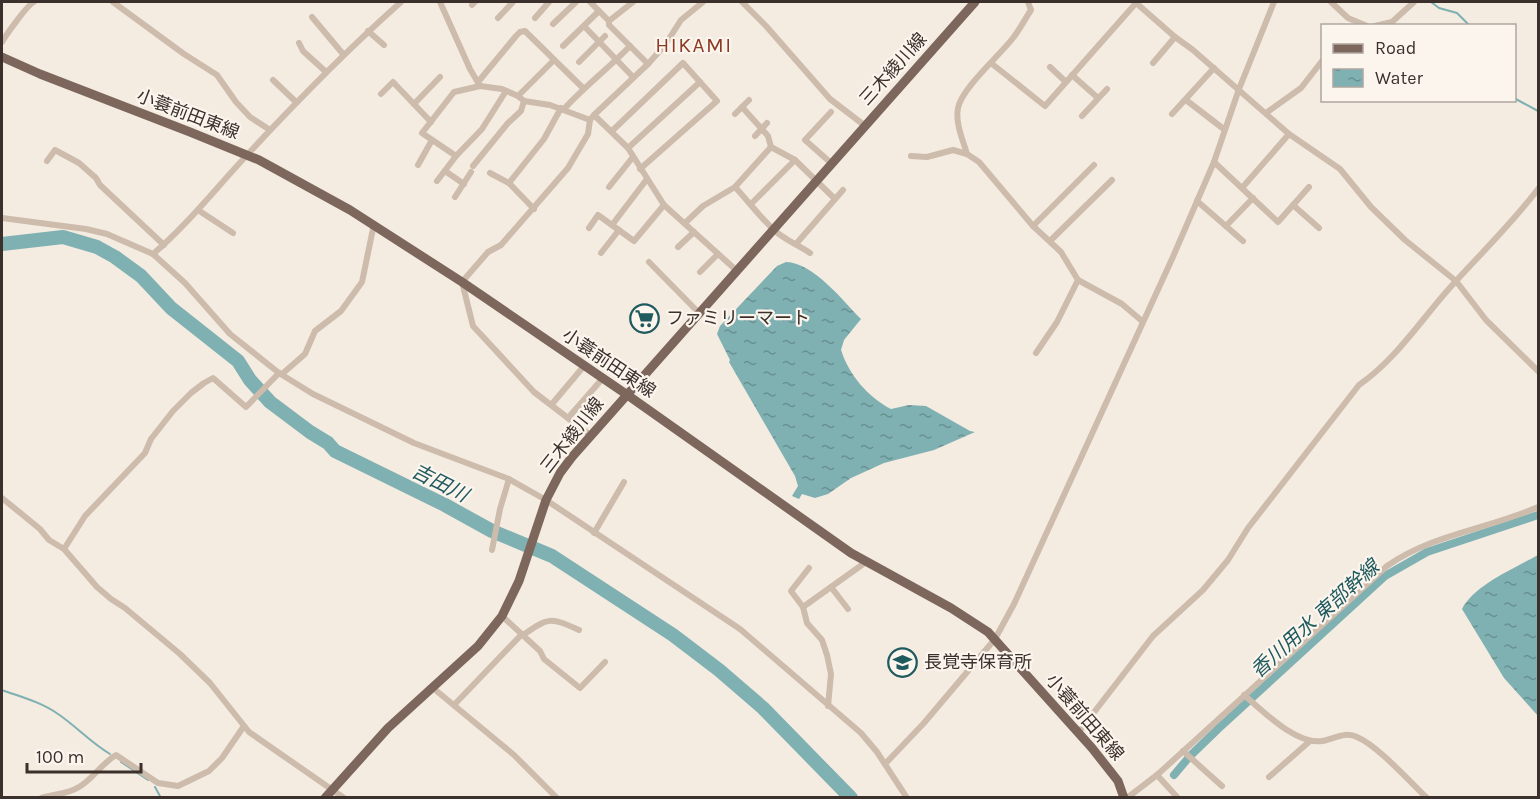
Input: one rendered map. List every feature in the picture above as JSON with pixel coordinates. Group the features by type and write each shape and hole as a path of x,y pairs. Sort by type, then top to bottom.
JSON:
{"main road":[{"name":"三木綾川線","path":"325,798 388,729 478,646 502,616 519,580 546,500 560,472 590,435 975,2"},
{"name":"小蓑前田東線","path":"2,57 246,155 294,178 374,224 462,282 866,562 974,621 995,639 1078,733 1118,781 1126,798"}],"street":[{"path":"2,42 29,4 34,2"},
{"path":"113,2 217,75 250,117 270,130"},
{"path":"153,254 198,210 246,155 325,72 401,2"},
{"path":"440,2 479,84 506,91 524,101 592,118 612,131 628,148 664,205 736,270"},
{"path":"498,18 513,2"},
{"path":"535,18 549,2"},
{"path":"553,24 576,2"},
{"path":"609,21 633,2"},
{"path":"590,435 534,392 473,326 462,282 488,252 501,246 568,168 588,134 592,118 648,64 665,45 681,20 703,2"},
{"path":"742,2 830,99 864,125"},
{"path":"967,154 958,120 958,107 964,95 1024,23 1031,10 1028,2"},
{"path":"991,63 1045,106 1136,2 1289,134 1340,169 1371,207 1405,240 1456,280 1486,320 1539,371"},
{"path":"885,764 924,723 995,639 1019,593 1214,162 1239,89 1274,2"},
{"path":"1331,2 1352,23"},
{"path":"1384,24 1392,22 1414,2"},
{"path":"563,46 584,26 595,5 609,21 609,25 648,64"},
{"path":"312,17 343,54"},
{"path":"584,26 602,39 633,77"},
{"path":"368,31 384,45"},
{"path":"456,156 422,133 447,98 479,84 520,32 525,31 531,35 583,88"},
{"path":"1153,63 1175,37"},
{"path":"579,62 602,39"},
{"path":"299,43 303,51 325,72"},
{"path":"509,183 544,139 563,109 583,88 618,60 630,46"},
{"path":"518,96 554,60"},
{"path":"612,131 683,63 717,101 640,170"},
{"path":"1266,113 1301,88 1321,63"},
{"path":"1050,67 1066,82"},
{"path":"1172,114 1214,68"},
{"path":"1072,75 1098,98"},
{"path":"414,104 440,77"},
{"path":"273,80 296,102"},
{"path":"381,94 393,82 431,122"},
{"path":"628,148 700,82"},
{"path":"1082,116 1107,89"},
{"path":"437,181 456,156 482,129 506,91"},
{"path":"1186,99 1225,130"},
{"path":"735,114 749,100"},
{"path":"455,198 472,169 520,111 524,101"},
{"path":"742,107 768,136 771,147 795,160 835,199"},
{"path":"831,112 806,140 831,163"},
{"path":"755,136 767,123"},
{"path":"1242,188 1289,134"},
{"path":"418,165 432,140"},
{"path":"685,223 703,206 735,187 771,147"},
{"path":"47,161 55,150 79,164 96,177 100,185 164,245"},
{"path":"910,156 927,157 953,150 967,154 979,162 1033,226 1069,263 1078,280 1122,304 1142,321"},
{"path":"609,187 633,157"},
{"path":"751,204 795,160"},
{"path":"1214,162 1278,222 1309,187"},
{"path":"1033,226 1095,165"},
{"path":"445,171 464,184"},
{"path":"490,173 509,183 534,209"},
{"path":"612,225 647,179"},
{"path":"1050,241 1112,180"},
{"path":"735,187 773,229 789,242 810,253"},
{"path":"1078,733 1153,636 1203,590 1228,561 1248,528 1359,385 1368,379 1406,340 1456,280 1539,189"},
{"path":"796,244 843,190"},
{"path":"1226,226 1253,198"},
{"path":"1197,201 1243,241"},
{"path":"589,228 598,215 634,242 664,205"},
{"path":"1293,205 1319,228"},
{"path":"198,210 232,233"},
{"path":"2,218 86,229 116,237 153,254 185,283 230,334 280,374 314,394 414,443 509,478 546,500 740,628 861,734 885,764 907,798"},
{"path":"64,549 85,516 145,453 151,439 173,411 204,382 213,378 246,406 270,381 305,354 315,331 341,311 362,282 374,224"},
{"path":"601,253 619,230"},
{"path":"678,247 694,232"},
{"path":"700,272 718,254"},
{"path":"650,262 699,313"},
{"path":"1036,353 1057,322 1078,280"},
{"path":"552,404 585,366"},
{"path":"568,418 603,378"},
{"path":"492,547 509,478"},
{"path":"594,533 624,482"},
{"path":"2,498 49,540 64,549 98,587 180,654 210,683 244,726 266,745 344,798"},
{"path":"1126,798 1187,754 1372,578 1403,555 1439,539 1512,518 1539,507"},
{"path":"802,607 866,562"},
{"path":"809,568 790,591 802,607 807,622 822,640 827,655 831,674 828,706"},
{"path":"831,587 848,609"},
{"path":"502,616 540,651 544,659 580,688 605,662"},
{"path":"454,705 522,634 542,622 552,619 579,630"},
{"path":"433,688 514,755 557,798"},
{"path":"1248,698 1297,736 1310,741 1322,741 1344,734 1356,736 1371,746 1427,798"},
{"path":"41,798 79,788 116,755 158,783 177,786 209,771 222,758 244,726"},
{"path":"1269,777 1310,741"},
{"path":"1187,754 1222,786"},
{"path":"1157,775 1178,798"}],"water":[{"path":"786,262 797,264 817,276 837,293 861,319 844,340 841,350 849,368 867,392 891,409 909,405 926,406 975,432 934,450 884,463 851,478 828,494 815,498 802,494 799,499 792,496 798,486 795,476 729,362 717,334 720,326 777,266"},
{"path":"1538,555 1538,716 1504,678 1462,609 1468,600 1485,585"}],"waterway":[{"path":"1431,2 1439,8 1457,13 1468,24"},
{"path":"1516,99 1538,111"},
{"name":"吉田川","path":"2,244 63,237 97,247 115,257 141,276 171,308 238,361 250,380 270,402 328,443 335,451 445,505 492,531 552,556 673,635 763,708 851,798"},
{"name":"香川用水 東部幹線","path":"1174,775 1219,728 1385,576 1427,552 1538,515"},
{"path":"2,690 51,710 110,754"},
{"path":"121,762 148,780"},
{"path":"155,787 161,798"}],"place":[{"name":"ファミリーマート","path":"645,318"},
{"name":"長覚寺保育所","path":"903,662"}],"district":[{"name":"HIKAMI","path":"694,45"}]}
